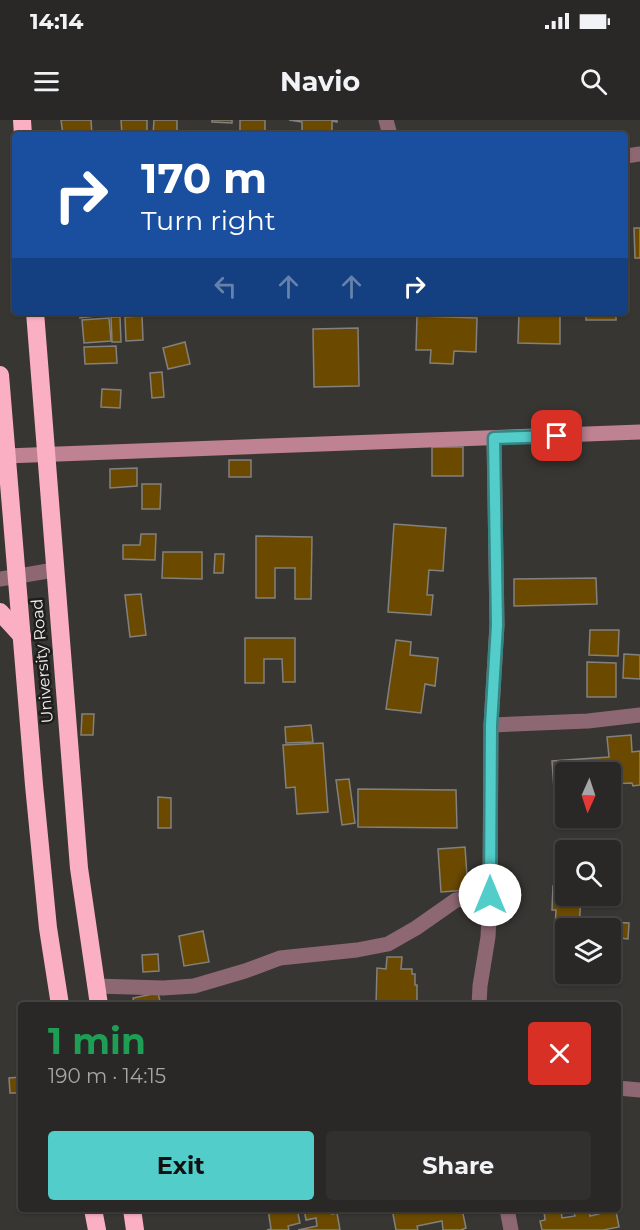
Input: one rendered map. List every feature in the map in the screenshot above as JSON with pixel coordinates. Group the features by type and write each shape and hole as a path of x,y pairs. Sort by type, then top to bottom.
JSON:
{"highway":[{"name":"University Road","path":"35,315 79,868 99,1002"},
{"name":"University Road","path":"0,375 6,456 9,577 22,636 48,928 60,1002"},
{"path":"0,612 22,636"},
{"path":"94,1212 97,1230"},
{"path":"132,1212 135,1230"}],"street":[{"path":"6,456 640,432"},
{"path":"479,1002 488,937 490,895 491,725 497,625 494,438"},
{"path":"9,577 54,570"},
{"path":"491,725 588,721 640,715"},
{"path":"96,986 164,988 194,986 279,958 357,950 388,944 456,900 490,895"},
{"path":"621,1088 640,1090"},
{"path":"508,1212 511,1230"}],"building":[{"path":"61,120 91,120 92,132 63,132"},
{"path":"121,120 147,120 147,132 122,132"},
{"path":"154,120 177,120 177,132 153,132"},
{"path":"212,120 232,120 232,123 212,122"},
{"path":"240,120 265,120 265,132 240,132"},
{"path":"289,120 337,120 337,122 332,121 332,132 302,132 302,122"},
{"path":"634,228 640,228 640,258 635,258"},
{"path":"80,315 95,315 95,316 80,318"},
{"path":"519,315 560,315 560,344 518,343"},
{"path":"586,315 616,315 616,320 586,320"},
{"path":"142,316 143,340 126,341 125,317"},
{"path":"417,316 477,318 476,352 454,351 453,364 430,363 431,350 416,350"},
{"path":"111,317 120,317 121,342 112,342"},
{"path":"109,318 111,341 84,343 82,320"},
{"path":"358,328 359,386 314,387 313,329"},
{"path":"185,342 190,364 168,369 163,348"},
{"path":"116,346 117,363 85,364 84,347"},
{"path":"162,372 164,397 152,398 150,373"},
{"path":"102,389 121,390 120,408 101,407"},
{"path":"432,447 463,447 463,476 432,476"},
{"path":"229,460 251,460 251,477 229,477"},
{"path":"137,468 137,486 110,488 110,469"},
{"path":"142,484 161,484 160,509 142,509"},
{"path":"394,524 446,528 443,571 429,570 427,595 433,595 431,615 388,612"},
{"path":"141,534 156,534 155,560 123,559 123,545 140,545"},
{"path":"256,536 312,537 311,599 295,599 295,568 275,568 275,598 256,598"},
{"path":"163,552 202,552 202,579 162,578"},
{"path":"215,554 224,554 223,573 214,573"},
{"path":"596,578 597,604 514,606 514,579"},
{"path":"141,594 146,635 130,637 125,595"},
{"path":"590,630 619,630 618,656 589,655"},
{"path":"245,638 295,638 295,682 283,682 282,659 264,659 264,683 245,683"},
{"path":"396,640 411,642 410,655 438,658 435,686 425,684 421,713 386,709"},
{"path":"624,654 640,655 640,679 623,678"},
{"path":"587,662 616,663 616,697 587,697"},
{"path":"82,714 94,714 93,735 81,735"},
{"path":"311,725 313,742 286,743 285,727"},
{"path":"631,735 632,752 640,751 640,785 621,784 621,762 555,762 554,789 552,761 609,757 607,737"},
{"path":"323,743 328,812 297,814 295,787 286,788 283,745"},
{"path":"349,779 355,823 342,825 336,780"},
{"path":"358,789 456,790 457,828 358,827"},
{"path":"158,797 171,798 171,828 158,828"},
{"path":"465,847 468,890 441,892 438,849"},
{"path":"553,886 555,886 555,906 580,906 580,918 556,918 556,910 552,910"},
{"path":"621,923 629,923 628,939 621,938"},
{"path":"203,931 209,962 184,966 179,936"},
{"path":"158,954 159,971 143,972 142,955"},
{"path":"387,957 402,957 401,969 412,969 412,974 415,974 417,1002 376,1002 377,968 386,969"},
{"path":"158,993 160,1002 134,1002 133,998"},
{"path":"18,1077 18,1093 10,1093 9,1078"},
{"path":"268,1212 298,1212 300,1223 288,1226 289,1230 267,1230 271,1229"},
{"path":"305,1212 337,1213 340,1230 298,1230 317,1226 316,1218 306,1220"},
{"path":"393,1212 463,1212 466,1228 443,1230 442,1221 417,1226 418,1230 396,1230"},
{"path":"544,1212 561,1212 562,1218 575,1216 574,1212 589,1212 590,1216 599,1214 599,1212 616,1212 619,1227 603,1230 542,1230 540,1221 545,1220"}],"route":[{"path":"490,895 491,725 497,625 494,438 557,436"}]}
